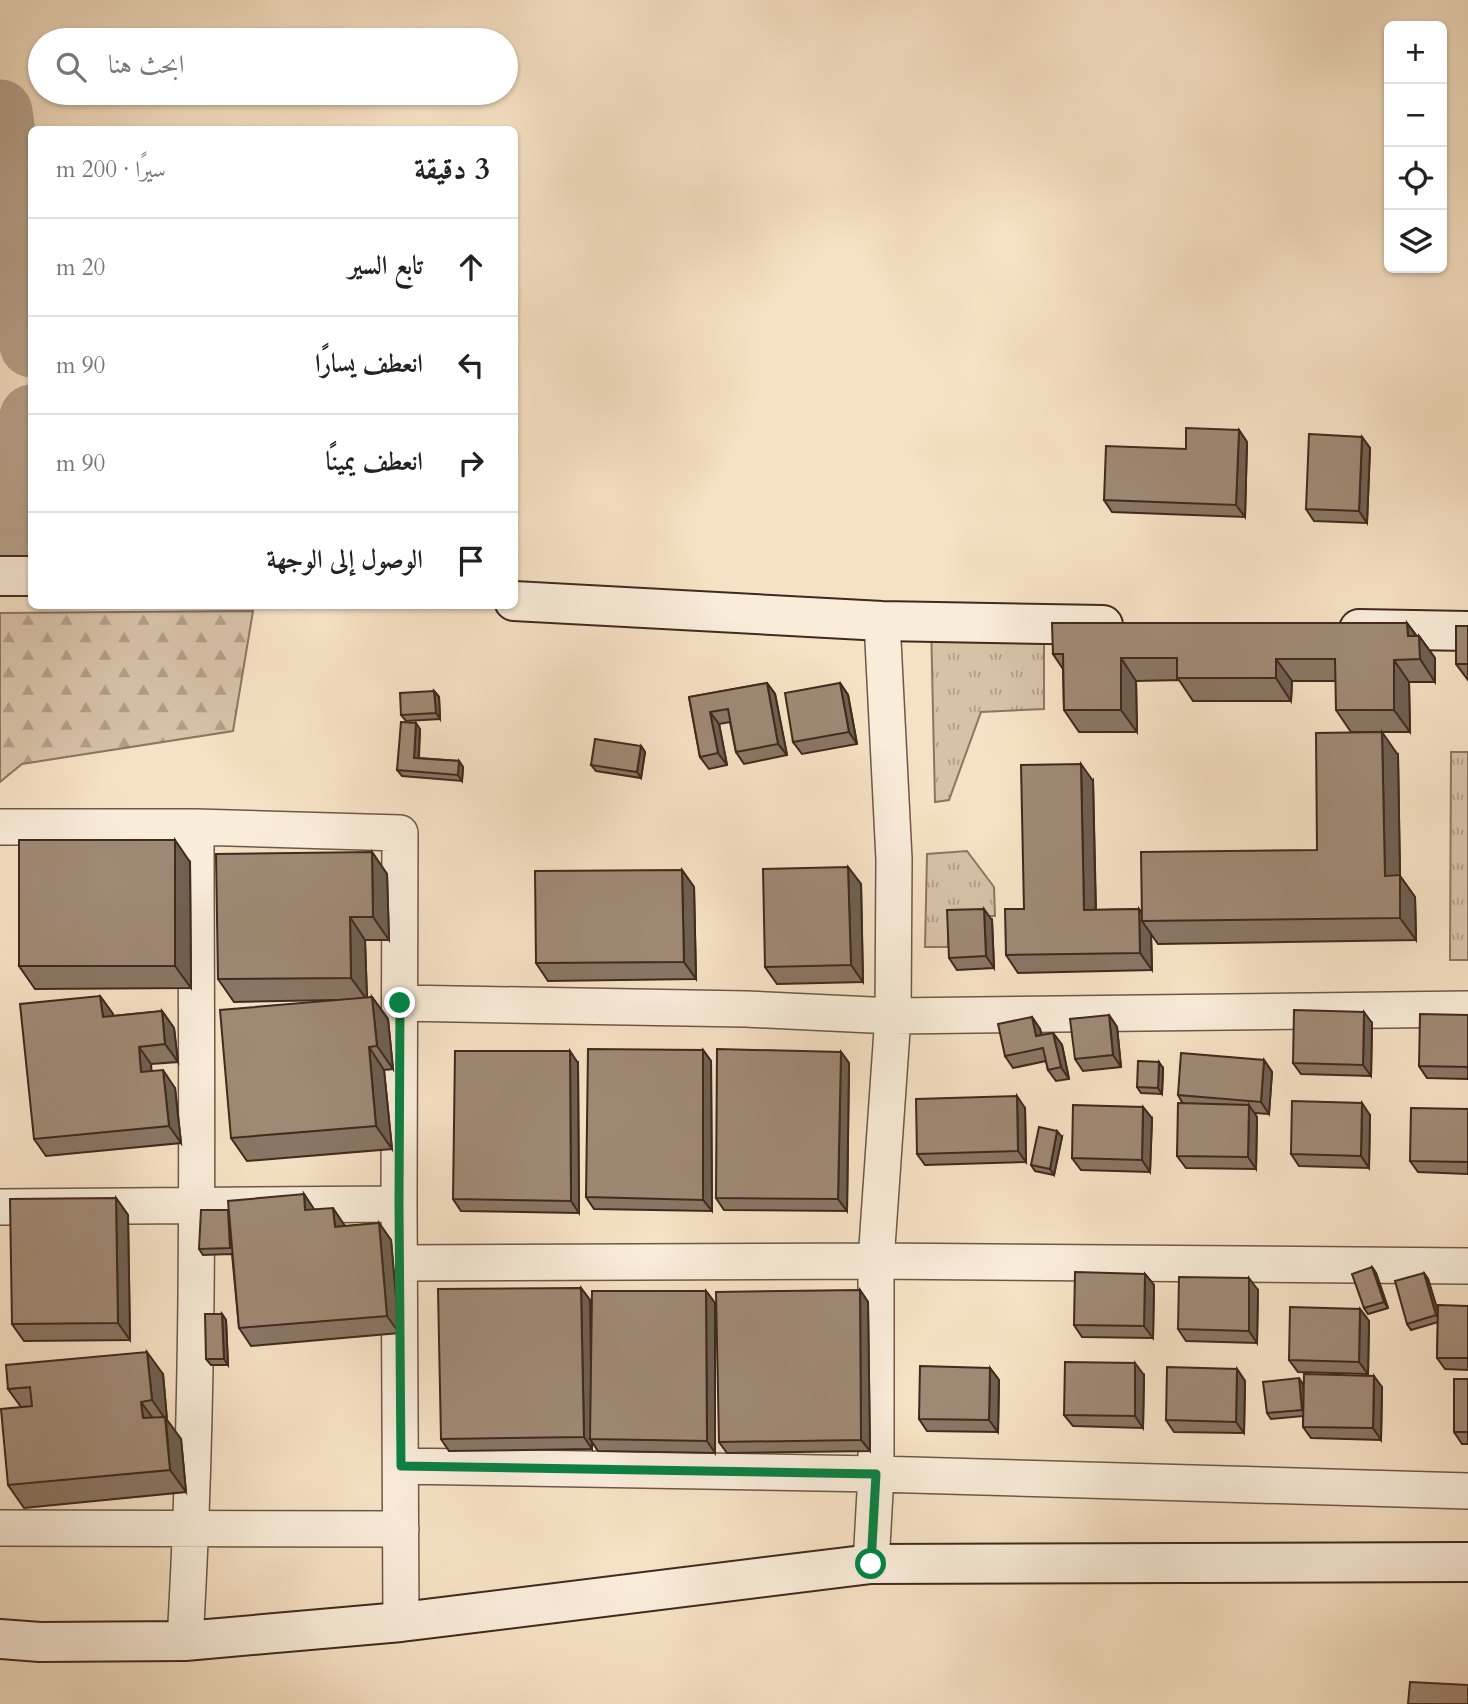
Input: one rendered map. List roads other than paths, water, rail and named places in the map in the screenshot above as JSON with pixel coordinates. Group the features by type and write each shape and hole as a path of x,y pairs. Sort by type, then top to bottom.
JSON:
{"main road":[{"path":"0,576 28,576"},
{"path":"518,601 882,621 1133,625"},
{"path":"1329,629 1468,631"},
{"path":"0,1639 40,1642 185,1642 401,1622 871,1564 1468,1562"}],"street":[{"path":"871,1564 876,1474 876,1262 893,1016 894,859 882,621"},
{"path":"0,827 196,827 400,833 401,1622"},
{"path":"185,1642 192,1528 196,1206 196,827"},
{"path":"400,1003 746,1009 893,1016 1468,1009"},
{"path":"0,1207 399,1204"},
{"path":"400,1262 1468,1266"},
{"path":"401,1466 876,1474 1468,1491"},
{"path":"0,1528 401,1528"}],"waterway":[{"path":"0,112 28,316"},
{"path":"0,547 28,433"}]}
